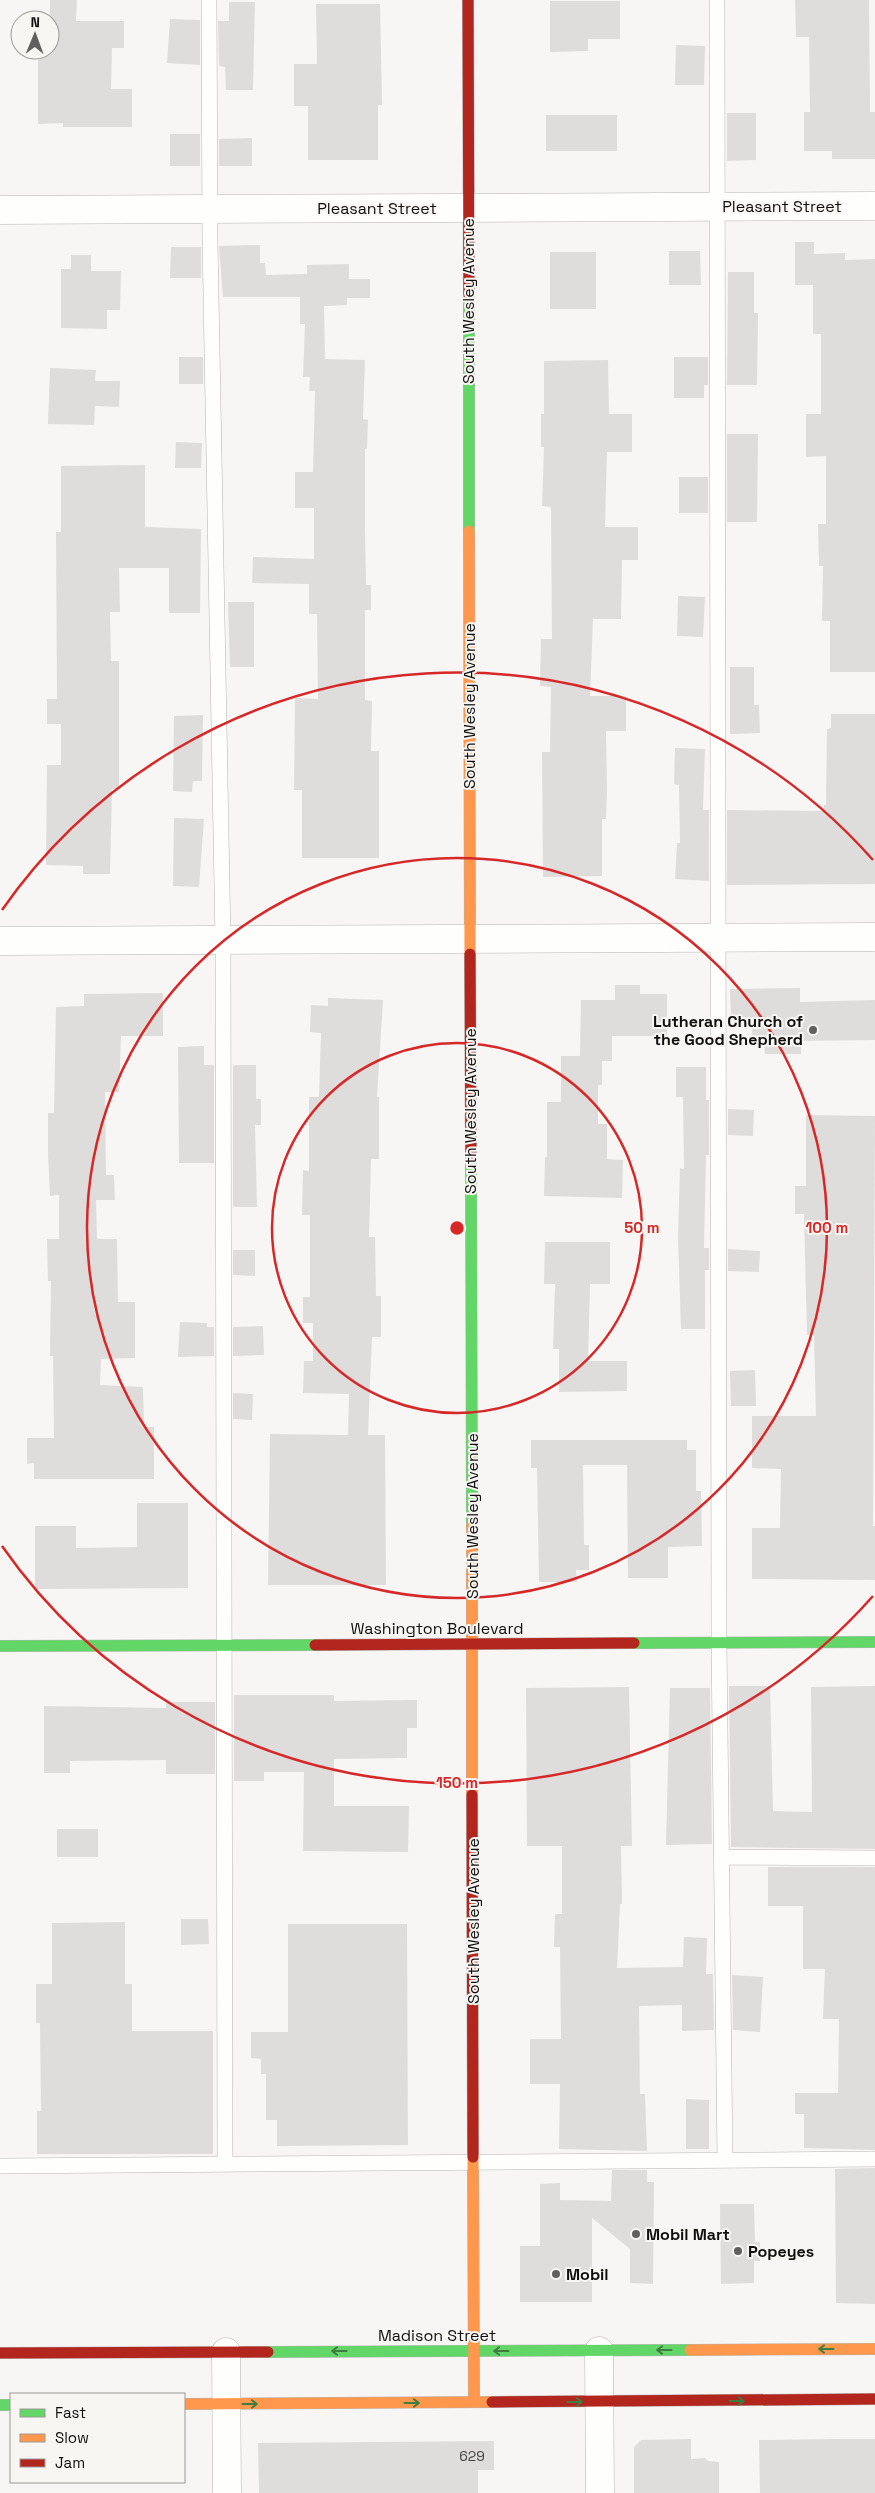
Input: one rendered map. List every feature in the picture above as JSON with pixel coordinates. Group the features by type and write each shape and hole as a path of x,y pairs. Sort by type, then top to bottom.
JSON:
{"street":[{"name":"South Wesley Avenue","path":"468,0 474,2402"},
{"name":"Pleasant Street","path":"0,210 875,206"},
{"path":"0,941 875,937"},
{"name":"Washington Boulevard","path":"0,1646 875,1642"},
{"name":"Madison Street","path":"0,2353 875,2349"},
{"path":"598,2351 600,2493"},
{"path":"226,2352 227,2493"},
{"path":"185,2404 875,2399"}],"lane":[{"path":"209,0 210,209 223,941 225,2164"},
{"path":"717,0 719,1642 725,2160"},
{"path":"722,1857 875,1858"},
{"path":"0,2166 875,2160"}],"building":[{"path":"50,0 77,0 76,21 124,21 124,48 112,48 111,89 132,89 132,127 63,127 63,123 38,124 38,60 60,60 60,10 50,10"},
{"path":"795,0 869,0 870,112 875,112 875,159 832,159 832,151 804,151 804,112 810,112 809,37 796,37"},
{"path":"550,1 620,1 620,39 588,39 588,51 550,52"},
{"path":"229,2 255,2 253,90 226,90 225,67 219,66 218,21 229,21"},
{"path":"316,4 380,4 382,105 378,105 378,160 308,160 308,106 294,106 294,64 317,64"},
{"path":"170,19 200,20 200,65 167,63"},
{"path":"676,45 705,46 704,85 675,85"},
{"path":"727,113 756,113 756,160 727,161"},
{"path":"546,115 617,115 617,151 546,151"},
{"path":"170,134 200,134 200,166 170,166"},
{"path":"252,138 252,166 219,166 219,139"},
{"path":"795,242 814,242 814,254 845,253 845,260 875,259 875,672 830,672 830,621 822,621 823,566 819,566 818,524 826,524 826,456 806,457 806,414 821,414 821,334 813,334 813,285 795,285"},
{"path":"260,245 260,263 265,263 266,275 307,274 307,265 349,264 349,279 370,279 370,298 347,298 347,305 324,306 325,359 365,360 363,419 368,420 367,449 365,449 366,585 371,585 371,610 365,610 365,700 372,701 371,751 379,751 379,858 302,858 302,790 294,790 295,698 318,699 317,614 309,614 309,584 252,583 253,557 314,559 314,508 295,508 295,472 313,472 315,391 309,391 310,377 303,377 305,324 300,324 300,297 223,297 219,246"},
{"path":"171,247 201,247 201,278 170,278"},
{"path":"669,251 700,251 701,285 669,285"},
{"path":"550,252 596,252 596,309 550,309"},
{"path":"71,255 91,255 91,271 121,271 120,310 107,310 107,329 61,328 61,269 71,269"},
{"path":"728,272 754,272 754,313 758,313 757,385 727,385"},
{"path":"179,357 203,357 203,384 179,384"},
{"path":"674,357 708,357 708,385 704,385 704,398 674,398"},
{"path":"608,360 609,414 632,414 632,452 607,452 605,527 638,527 638,560 622,560 621,619 593,619 590,696 626,696 626,731 606,731 607,789 606,819 602,819 602,876 543,877 542,752 550,752 551,687 540,686 541,639 552,639 551,507 542,506 544,447 541,447 541,414 544,414 544,361"},
{"path":"50,368 96,370 95,381 120,381 119,407 95,406 94,425 48,424"},
{"path":"727,434 758,434 757,522 727,522"},
{"path":"176,442 202,443 201,468 175,468"},
{"path":"145,465 145,527 201,529 200,613 169,613 169,568 119,568 120,612 110,612 111,661 119,661 119,789 112,789 110,874 83,874 83,866 46,865 47,765 61,765 61,724 47,724 47,699 57,699 56,532 61,532 61,466"},
{"path":"679,477 708,477 708,513 679,513"},
{"path":"678,596 705,597 703,637 677,636"},
{"path":"228,602 254,602 254,667 230,667"},
{"path":"730,667 754,667 754,705 759,705 760,733 730,734"},
{"path":"831,714 875,714 875,884 727,885 727,810 824,811 824,805 826,805 827,729 831,728"},
{"path":"203,715 202,781 193,781 192,792 173,791 174,716"},
{"path":"675,748 705,749 703,810 709,810 709,881 675,879 677,843 680,843 679,785 674,784"},
{"path":"174,818 204,819 199,887 173,886"},
{"path":"615,985 640,985 640,994 667,994 667,1036 612,1036 612,1061 602,1061 602,1085 598,1085 598,1124 607,1124 607,1159 623,1160 622,1198 544,1196 545,1157 547,1157 547,1102 561,1102 561,1056 580,1056 581,1000 615,1000"},
{"name":"Lutheran Church of the Good Shepherd","path":"800,988 800,1002 875,1000 875,1040 801,1041 801,1054 765,1054 764,1044 752,1044 752,1019 731,1020 730,989"},
{"path":"163,993 163,1036 121,1036 119,1092 105,1092 106,1175 114,1175 115,1200 96,1200 97,1239 117,1239 118,1302 135,1302 135,1358 101,1359 100,1385 143,1387 144,1427 154,1427 154,1479 34,1479 34,1463 27,1464 27,1438 54,1438 53,1356 50,1356 51,1281 48,1281 47,1239 59,1239 59,1195 50,1196 48,1156 48,1113 54,1113 56,1007 84,1006 84,994"},
{"path":"328,998 383,1000 377,1097 379,1097 379,1159 371,1159 369,1237 375,1237 376,1296 381,1296 381,1337 372,1337 368,1435 385,1435 386,1585 268,1585 270,1434 348,1435 349,1394 303,1393 304,1361 313,1361 313,1323 303,1323 303,1297 310,1297 310,1215 302,1215 303,1170 309,1171 309,1097 319,1097 321,1033 310,1032 311,1005 328,1006"},
{"path":"204,1046 204,1065 214,1065 214,1163 179,1163 178,1047"},
{"path":"233,1065 256,1065 256,1099 261,1099 261,1125 255,1125 257,1207 233,1207"},
{"path":"676,1067 706,1067 706,1100 709,1100 709,1155 706,1155 704,1248 709,1248 709,1270 705,1270 705,1329 681,1329 678,1237 680,1168 684,1169 683,1097 676,1097"},
{"path":"728,1109 754,1110 753,1136 728,1135"},
{"path":"806,1115 875,1116 873,1526 875,1526 875,1580 752,1579 752,1528 780,1528 781,1469 752,1468 752,1416 816,1416 814,1335 807,1335 804,1214 795,1214 795,1186 806,1186"},
{"path":"545,1242 610,1242 610,1284 590,1284 588,1361 627,1361 627,1391 559,1392 559,1349 553,1349 555,1284 544,1284"},
{"path":"728,1249 760,1251 759,1272 728,1271"},
{"path":"233,1250 255,1250 255,1276 233,1275"},
{"path":"180,1322 207,1323 207,1327 214,1327 214,1356 178,1357"},
{"path":"263,1326 264,1355 233,1356 233,1327"},
{"path":"755,1370 756,1406 731,1406 730,1371"},
{"path":"233,1393 253,1394 252,1420 233,1419"},
{"path":"531,1440 687,1440 687,1450 696,1450 696,1491 701,1491 702,1546 668,1547 668,1578 628,1578 627,1465 583,1465 584,1545 589,1545 589,1570 576,1570 577,1582 539,1582 537,1468 531,1468"},
{"path":"137,1503 188,1503 188,1588 35,1589 35,1526 76,1526 76,1548 137,1547"},
{"path":"729,1686 770,1686 773,1811 812,1812 811,1687 875,1686 875,1849 731,1847"},
{"path":"629,1687 632,1846 621,1846 622,1904 620,1904 617,1968 683,1967 684,1937 707,1938 706,1974 713,1974 714,2030 682,2031 682,2005 639,2006 640,2094 645,2094 647,2151 559,2149 560,2084 530,2084 530,2039 561,2039 560,1947 554,1947 555,1914 562,1914 562,1846 527,1846 526,1688"},
{"path":"670,1688 710,1688 712,1844 666,1845"},
{"path":"234,1695 334,1695 334,1701 417,1700 417,1728 407,1728 407,1758 334,1759 334,1806 409,1806 408,1852 303,1851 304,1772 264,1772 264,1781 234,1781"},
{"path":"166,1702 215,1702 215,1774 166,1774 166,1760 70,1761 70,1773 44,1773 44,1706 166,1708"},
{"path":"57,1829 98,1829 98,1857 57,1857"},
{"path":"768,1867 875,1867 875,2150 804,2148 804,2114 795,2114 795,2093 838,2093 839,2019 823,2019 825,1969 803,1969 803,1906 768,1906"},
{"path":"181,1919 208,1919 209,1944 181,1945"},
{"path":"125,1922 125,1984 132,1984 132,2031 213,2031 213,2154 37,2154 37,2111 41,2111 40,2023 36,2023 36,1984 52,1984 52,1923"},
{"path":"288,1924 407,1924 408,2145 277,2146 277,2120 266,2120 266,2074 261,2074 261,2059 251,2058 251,2032 288,2032"},
{"path":"732,1975 763,1977 760,2032 733,2030"},
{"path":"686,2099 709,2100 709,2149 686,2149"},
{"path":"875,2168 875,2304 836,2303 835,2169"},
{"path":"612,2170 647,2170 647,2182 654,2182 653,2284 630,2283 630,2249 592,2218 592,2302 520,2302 520,2246 540,2246 540,2184 560,2183 560,2200 611,2201"},
{"name":"Popeyes","path":"720,2204 754,2204 755,2242 760,2242 760,2261 754,2261 754,2283 721,2284"},
{"path":"691,2439 691,2459 705,2458 708,2461 719,2462 719,2493 634,2493 634,2447 641,2440"},
{"path":"875,2439 875,2493 760,2493 759,2440"},
{"path":"494,2441 494,2470 478,2470 478,2493 259,2493 258,2443"}],"traffic: fast":[{"path":"469,294 469,531"},
{"path":"471,1158 472,1525"},
{"path":"634,1643 875,1642"},
{"path":"0,1646 315,1645"},
{"path":"268,2352 690,2350"},
{"path":"0,2405 10,2405"}],"traffic: slow":[{"path":"469,531 470,954"},
{"path":"472,1525 472,1795"},
{"path":"473,2157 474,2402"},
{"path":"690,2350 875,2349"},
{"path":"185,2404 492,2402"}],"traffic: jam":[{"path":"468,0 469,294"},
{"path":"470,954 471,1158"},
{"path":"315,1645 634,1643"},
{"path":"472,1795 473,2157"},
{"path":"0,2353 268,2352"},
{"path":"492,2402 875,2399"}],"place":[{"name":"Lutheran Church of the Good Shepherd","path":"813,1030"},
{"name":"Mobil Mart","path":"636,2234"},
{"name":"Popeyes","path":"738,2251"},
{"name":"Mobil","path":"556,2274"}]}
